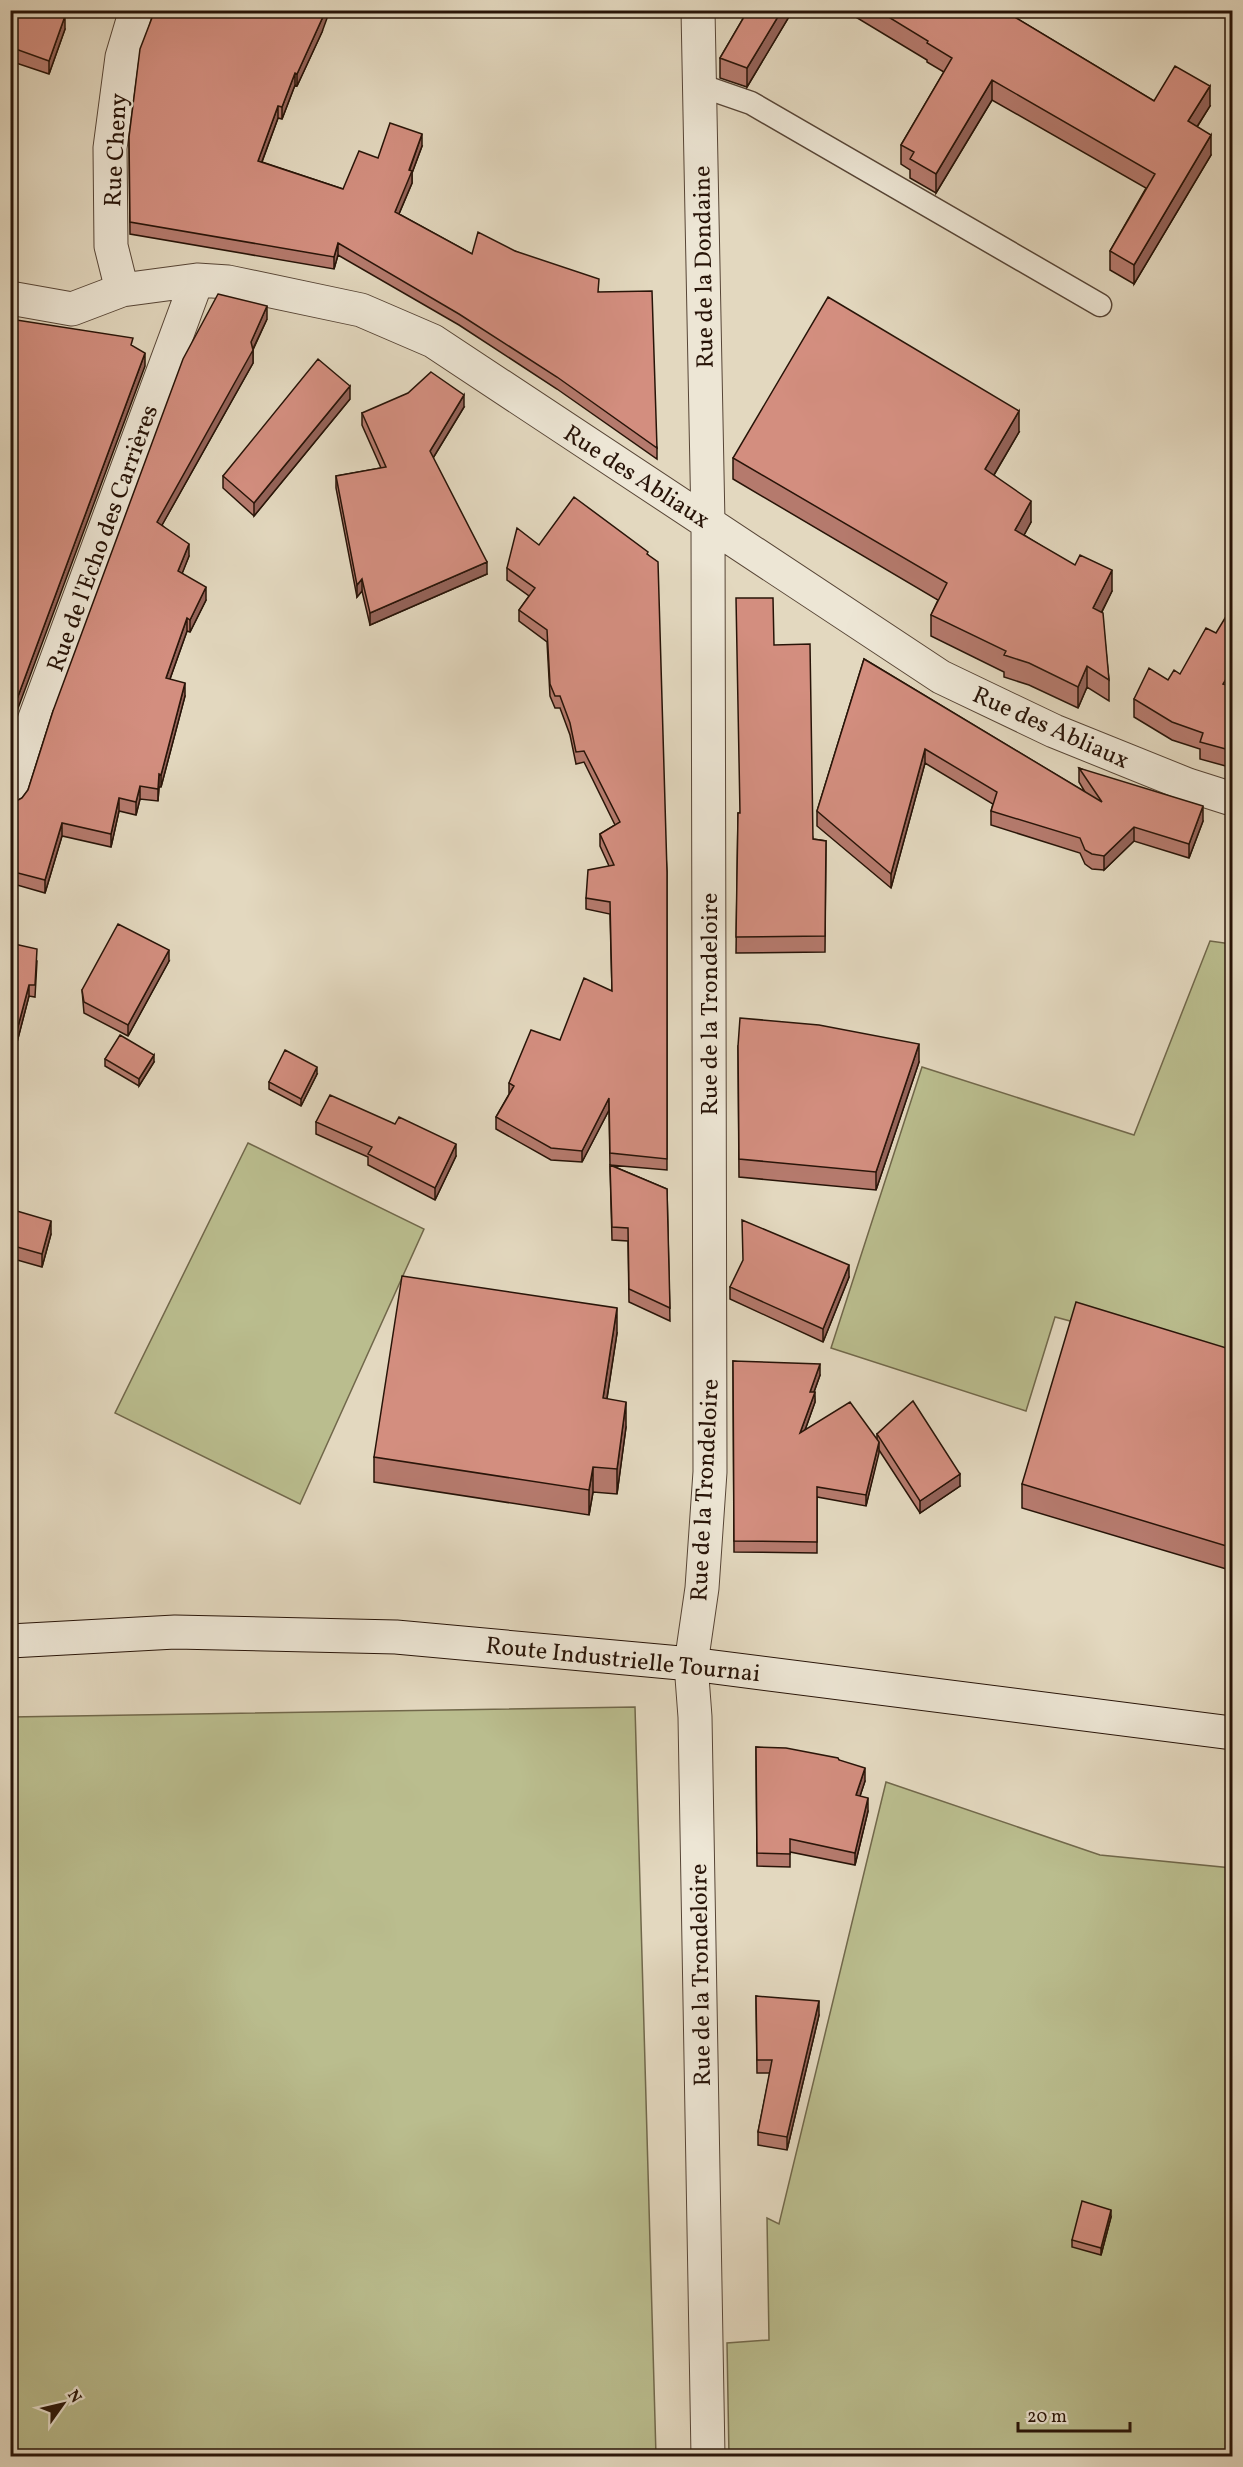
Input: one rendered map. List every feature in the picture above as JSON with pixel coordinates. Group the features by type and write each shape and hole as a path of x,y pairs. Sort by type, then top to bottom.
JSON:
{"street":[{"name":"Rue Cheny","path":"122,290 111,246 110,148 122,57 136,10"},
{"name":"Rue de la Dondaine","path":"698,10 708,523"},
{"name":"Rue des Abliaux","path":"10,298 72,309 122,290 197,280 228,282 361,310 433,341 941,678 1054,731 1188,785 1233,799"},
{"name":"Rue de l'Echo des Carrières","path":"10,797 35,718 197,280"},
{"name":"Rue de la Trondeloire","path":"708,523 710,1472 702,1588 691,1664 695,1717 708,2457"},
{"name":"Route Industrielle Tournai","path":"10,1641 175,1632 396,1637 691,1664 1233,1733"}],"lane":[{"path":"699,85 751,103 1100,305"}],"green space":[{"path":"1210,941 1231,944 1232,941 1232,1364 1055,1317 1026,1411 831,1348 922,1067 1134,1135"},
{"path":"248,1143 424,1229 300,1504 115,1413"},
{"path":"635,1707 656,2456 11,2456 11,1717"},
{"path":"886,1782 1100,1855 1232,1868 1232,2456 729,2456 727,2343 769,2340 767,2218 779,2224"}],"building":[{"path":"10,10 50,10 65,16 49,61 10,47"},
{"path":"155,10 326,10 297,74 295,73 282,107 278,106 258,161 343,189 359,151 378,158 390,123 422,134 409,170 412,171 395,212 472,254 478,232 515,251 599,279 598,292 652,291 657,448 557,377 459,314 338,243 334,257 130,222 129,137 140,49"},
{"path":"748,10 782,10 747,68 720,58"},
{"path":"877,10 1003,10 1154,101 1175,66 1210,86 1188,121 1211,135 1134,265 1110,251 1155,174 992,80 936,174 910,159 914,152 901,145 952,58"},
{"path":"218,294 267,306 251,342 253,350 157,522 189,544 178,571 206,587 190,620 187,618 166,678 185,683 161,775 159,774 158,789 140,786 136,802 119,798 111,834 62,823 45,880 10,871 10,802 13,803 22,798 28,790 53,711 183,359"},
{"path":"828,297 1019,411 985,469 1031,501 1015,530 1075,565 1080,555 1112,570 1093,608 1103,613 1109,680 1087,666 1078,687 1029,663 1004,655 1006,651 931,615 947,583 733,458"},
{"path":"10,319 133,338 131,345 145,353 10,721"},
{"path":"318,359 350,386 254,503 223,476"},
{"path":"431,372 464,395 430,451 487,562 370,613 362,579 357,585 336,476 386,467 362,413 408,393"},
{"path":"574,497 658,562 667,872 667,1159 610,1153 609,1098 582,1151 551,1148 496,1117 514,1086 509,1083 531,1030 560,1040 584,978 612,991 610,902 586,898 588,870 614,865 600,834 620,822 584,751 576,752 570,723 560,696 555,696 550,684 547,630 519,610 535,588 507,568 517,528 539,545"},
{"path":"736,598 773,598 774,645 810,644 813,839 826,841 825,936 736,937 738,813 740,813"},
{"path":"1233,605 1233,668 1223,684 1233,687 1233,751 1200,742 1203,733 1172,722 1134,699 1149,668 1168,680 1174,670 1180,674 1206,628 1216,633"},
{"path":"864,659 1102,802 1079,768 1203,806 1189,844 1134,827 1104,856 1092,854 1085,850 1080,838 991,811 997,792 925,749 891,874 817,811"},
{"path":"118,924 169,950 128,1025 84,1002 82,990"},
{"path":"10,943 37,949 35,985 29,985 16,1034 10,1033"},
{"path":"740,1018 819,1025 919,1044 876,1172 739,1159 738,1046"},
{"path":"120,1035 154,1055 139,1079 105,1059"},
{"path":"285,1050 317,1067 301,1099 269,1082"},
{"path":"330,1095 395,1124 399,1117 456,1144 435,1188 368,1154 372,1147 316,1122"},
{"path":"10,1137 15,1141 10,1156"},
{"path":"610,1165 667,1189 670,1308 629,1289 628,1228 612,1227"},
{"path":"10,1185 14,1186 10,1200"},
{"path":"10,1209 51,1221 42,1254 10,1245"},
{"path":"742,1220 849,1265 823,1329 730,1287 743,1260"},
{"path":"402,1276 617,1308 603,1398 626,1402 617,1469 593,1467 589,1490 374,1457"},
{"path":"1076,1302 1233,1350 1233,1548 1022,1484"},
{"path":"733,1361 820,1364 810,1392 815,1392 800,1433 850,1402 879,1442 866,1495 817,1487 817,1542 734,1541"},
{"path":"913,1401 960,1474 920,1501 877,1434"},
{"path":"756,1747 786,1748 838,1758 865,1768 856,1795 868,1798 855,1853 790,1839 790,1854 757,1853"},
{"path":"756,1996 819,2001 787,2137 758,2132 772,2060 757,2060"},
{"path":"1082,2201 1111,2210 1101,2248 1072,2240"}]}
